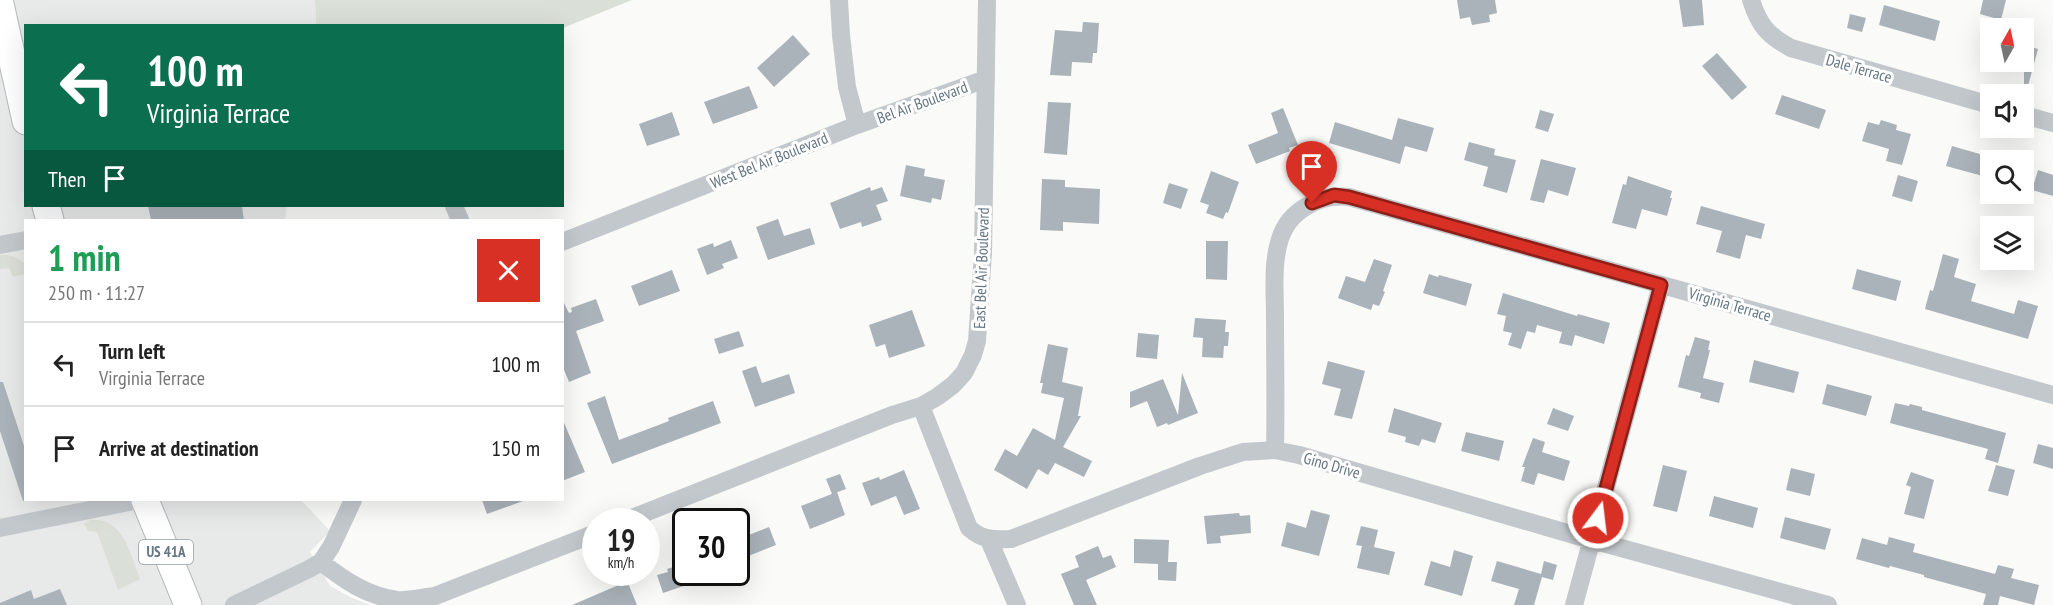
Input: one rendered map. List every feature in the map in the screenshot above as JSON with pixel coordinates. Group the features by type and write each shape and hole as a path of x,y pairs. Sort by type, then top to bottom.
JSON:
{"highway":[{"path":"0,4 24,112"},
{"name":"US 41A","path":"145,501 188,605"}],"street":[{"path":"839,0 847,87 857,125"},
{"name":"East Bel Air Boulevard","path":"658,508 921,406 937,398 964,374 977,341 983,253 987,0"},
{"name":"Dale Terrace","path":"1750,0 1765,31 1791,48 1980,102"},
{"name":"Bel Air Boulevard","path":"857,125 986,79"},
{"path":"2034,118 2053,123"},
{"name":"West Bel Air Boulevard","path":"564,241 857,125"},
{"name":"Virginia Terrace","path":"1275,450 1275,298 1279,240 1285,228 1304,208 1322,198 1334,195 1349,197 2053,395"},
{"path":"0,245 24,240"},
{"path":"1574,605 1661,285"},
{"path":"921,406 969,528 977,536 989,540 1017,605"},
{"name":"Gino Drive","path":"989,540 1011,539 1200,466 1243,452 1275,450 1828,605"},
{"path":"0,528 134,501"},
{"path":"234,605 321,562 331,548 353,501"},
{"path":"321,562 351,584 369,593 397,600 411,599 435,596 582,538"}],"shaded area":[{"path":"0,0 315,0 316,24 24,24 24,207 287,207 285,219 24,219 24,501 302,501 330,531 310,552 330,586 370,605 0,605"},
{"path":"315,0 632,0 564,28 564,24 316,24"},
{"path":"0,255 17,258 24,263 24,274 13,277 9,268 0,269"},
{"path":"90,520 111,524 118,531 129,549 140,579 118,590 97,532 88,531 84,524"}],"building":[{"path":"1457,0 1495,0 1497,13 1489,15 1490,22 1472,25 1470,17 1460,19"},
{"path":"1679,0 1702,0 1704,25 1683,27"},
{"path":"1983,0 2006,0 2002,18 1980,14"},
{"path":"1884,5 1940,21 1935,41 1879,25"},
{"path":"1850,14 1866,18 1862,32 1847,28"},
{"path":"1083,22 1099,23 1097,53 1093,53 1092,63 1072,62 1071,76 1050,75 1055,30 1082,32"},
{"path":"793,35 810,54 774,87 757,68"},
{"path":"2034,48 2038,49 2034,64"},
{"path":"1717,53 1747,87 1732,100 1702,66"},
{"path":"2024,72 2032,72 2029,84 2024,84"},
{"path":"749,86 758,108 713,124 704,102"},
{"path":"1782,95 1826,110 1819,129 1775,114"},
{"path":"1048,102 1071,103 1067,155 1044,153"},
{"path":"1283,108 1298,145 1289,148 1290,151 1256,164 1248,145 1278,133 1271,113"},
{"path":"1540,110 1554,114 1548,132 1535,128"},
{"path":"672,112 680,135 647,146 639,124"},
{"path":"1398,118 1434,128 1427,152 1405,146 1400,164 1329,143 1335,122 1392,140"},
{"path":"1881,120 1897,125 1896,130 1911,134 1902,165 1886,161 1889,149 1862,141 1868,122 1879,125"},
{"path":"1469,142 1495,149 1494,155 1516,160 1507,193 1483,186 1488,167 1464,160"},
{"path":"1952,146 1980,154 1980,175 1946,166"},
{"path":"1541,159 1576,168 1568,196 1548,190 1544,203 1530,200"},
{"path":"906,165 925,169 924,176 945,180 941,200 932,198 931,203 900,196"},
{"path":"2038,170 2053,175 2053,196 2034,191"},
{"path":"1211,171 1239,182 1228,213 1226,212 1223,219 1206,213 1209,205 1200,202"},
{"path":"1898,175 1918,181 1912,202 1892,196"},
{"path":"1628,176 1672,191 1667,216 1642,209 1636,229 1612,223 1623,184 1626,185"},
{"path":"1042,179 1065,180 1065,187 1100,189 1099,224 1063,222 1063,231 1040,230"},
{"path":"1169,183 1188,189 1181,209 1163,203"},
{"path":"870,187 871,191 882,187 888,201 876,205 882,220 862,227 861,222 840,229 830,203"},
{"path":"1701,206 1765,224 1761,239 1746,235 1740,259 1716,252 1722,231 1696,224"},
{"path":"148,207 242,207 244,219 151,219"},
{"path":"778,219 784,236 810,228 815,244 768,260 756,227"},
{"path":"731,240 738,258 722,264 724,268 707,275 697,249 713,243 714,247"},
{"path":"1206,241 1228,241 1227,280 1206,279"},
{"path":"1943,254 1959,259 1954,277 1976,284 1971,301 2014,314 2018,300 2038,306 2028,339 1925,309 1930,290 1933,291"},
{"path":"1374,259 1392,265 1379,306 1373,304 1371,310 1338,298 1346,276 1365,282"},
{"path":"1857,269 1901,281 1896,301 1852,289"},
{"path":"672,270 680,291 639,306 631,286"},
{"path":"1429,274 1472,284 1466,306 1423,293"},
{"path":"1503,293 1577,316 1578,314 1610,323 1604,344 1575,335 1572,346 1559,343 1562,332 1537,325 1535,333 1527,331 1521,349 1508,345 1512,333 1503,331 1506,316 1497,314"},
{"path":"596,299 604,321 576,331 591,373 569,382 564,370 564,303 569,313 572,312 571,308"},
{"path":"912,310 925,346 889,358 885,344 876,347 869,325"},
{"path":"1195,318 1226,320 1225,332 1229,332 1228,346 1224,346 1223,358 1202,357 1203,338 1193,337"},
{"path":"739,331 744,346 719,354 714,339"},
{"path":"1138,333 1159,335 1157,359 1136,357"},
{"path":"1695,337 1710,341 1703,378 1724,383 1719,403 1700,398 1701,393 1678,387 1686,355 1689,356"},
{"path":"1048,344 1068,348 1062,382 1083,387 1078,416 1081,416 1063,447 1092,461 1084,477 1055,463 1048,475 1038,469 1027,489 994,470 1005,449 1017,456 1033,428 1055,440 1064,398 1041,393 1043,383 1040,383"},
{"path":"1754,360 1799,372 1794,393 1749,382"},
{"path":"1328,361 1365,371 1352,419 1334,415 1341,389 1322,384"},
{"path":"756,366 762,383 789,374 795,393 755,407 742,371"},
{"path":"1182,373 1198,413 1157,427 1147,401 1130,408 1130,392 1163,379 1178,415"},
{"path":"0,382 3,382 24,446 24,501 23,501 0,431"},
{"path":"1827,384 1872,396 1866,416 1822,404"},
{"path":"605,396 619,440 713,401 721,423 612,464 587,403"},
{"path":"1895,403 1922,407 1922,410 2006,433 1998,463 1985,459 1988,449 1890,423"},
{"path":"1394,408 1442,423 1435,443 1422,439 1419,446 1405,442 1406,437 1388,432"},
{"path":"1553,408 1574,416 1568,431 1547,424"},
{"path":"564,423 585,472 564,480"},
{"path":"1466,432 1504,441 1499,461 1461,451"},
{"path":"1533,438 1545,442 1542,452 1570,461 1564,481 1538,473 1534,485 1521,481 1525,467 1522,467"},
{"path":"2038,444 2053,448 2053,469 2033,463"},
{"path":"1663,465 1687,471 1677,512 1653,506"},
{"path":"1996,465 2015,470 2008,496 1988,491"},
{"path":"1791,468 1815,474 1810,496 1786,490"},
{"path":"904,470 920,509 904,515 896,496 871,506 862,483 879,477 880,480"},
{"path":"1911,472 1934,480 1924,519 1904,514 1911,487 1906,485"},
{"path":"840,474 846,489 832,494 826,479"},
{"path":"837,492 845,515 810,529 801,506"},
{"path":"1714,496 1758,508 1753,528 1709,516"},
{"path":"482,501 523,501 487,514"},
{"path":"1311,510 1330,515 1319,556 1281,546 1287,522 1306,528"},
{"path":"1239,513 1240,516 1250,515 1251,533 1220,536 1221,543 1207,544 1204,516"},
{"path":"1785,517 1831,529 1825,550 1780,538"},
{"path":"1361,526 1378,530 1374,547 1395,552 1389,575 1357,568 1362,546 1356,545"},
{"path":"769,527 776,545 750,555 750,534"},
{"path":"1889,537 1915,544 1913,552 1995,574 1998,565 2014,569 2011,578 2039,585 2034,605 2000,596 1998,605 1983,605 1986,594 1924,577 1924,575 1856,559 1862,538 1887,545"},
{"path":"1134,539 1169,540 1168,562 1177,562 1176,581 1158,580 1158,564 1134,563"},
{"path":"1098,546 1103,558 1111,555 1116,567 1086,580 1097,605 1074,605 1061,574 1079,567 1075,556"},
{"path":"1454,550 1473,556 1462,596 1424,585 1431,561 1450,567"},
{"path":"1497,561 1541,574 1544,561 1557,565 1553,580 1542,577 1534,605 1514,605 1519,589 1491,581"},
{"path":"672,567 672,586 684,586 663,593 660,574 668,572 667,569"},
{"path":"616,586 629,586 637,605 572,605"},
{"path":"60,589 67,605 0,605 0,603 31,590 34,599"}],"route":[{"path":"1312,203 1334,195 1349,197 1661,285 1598,518"}]}
